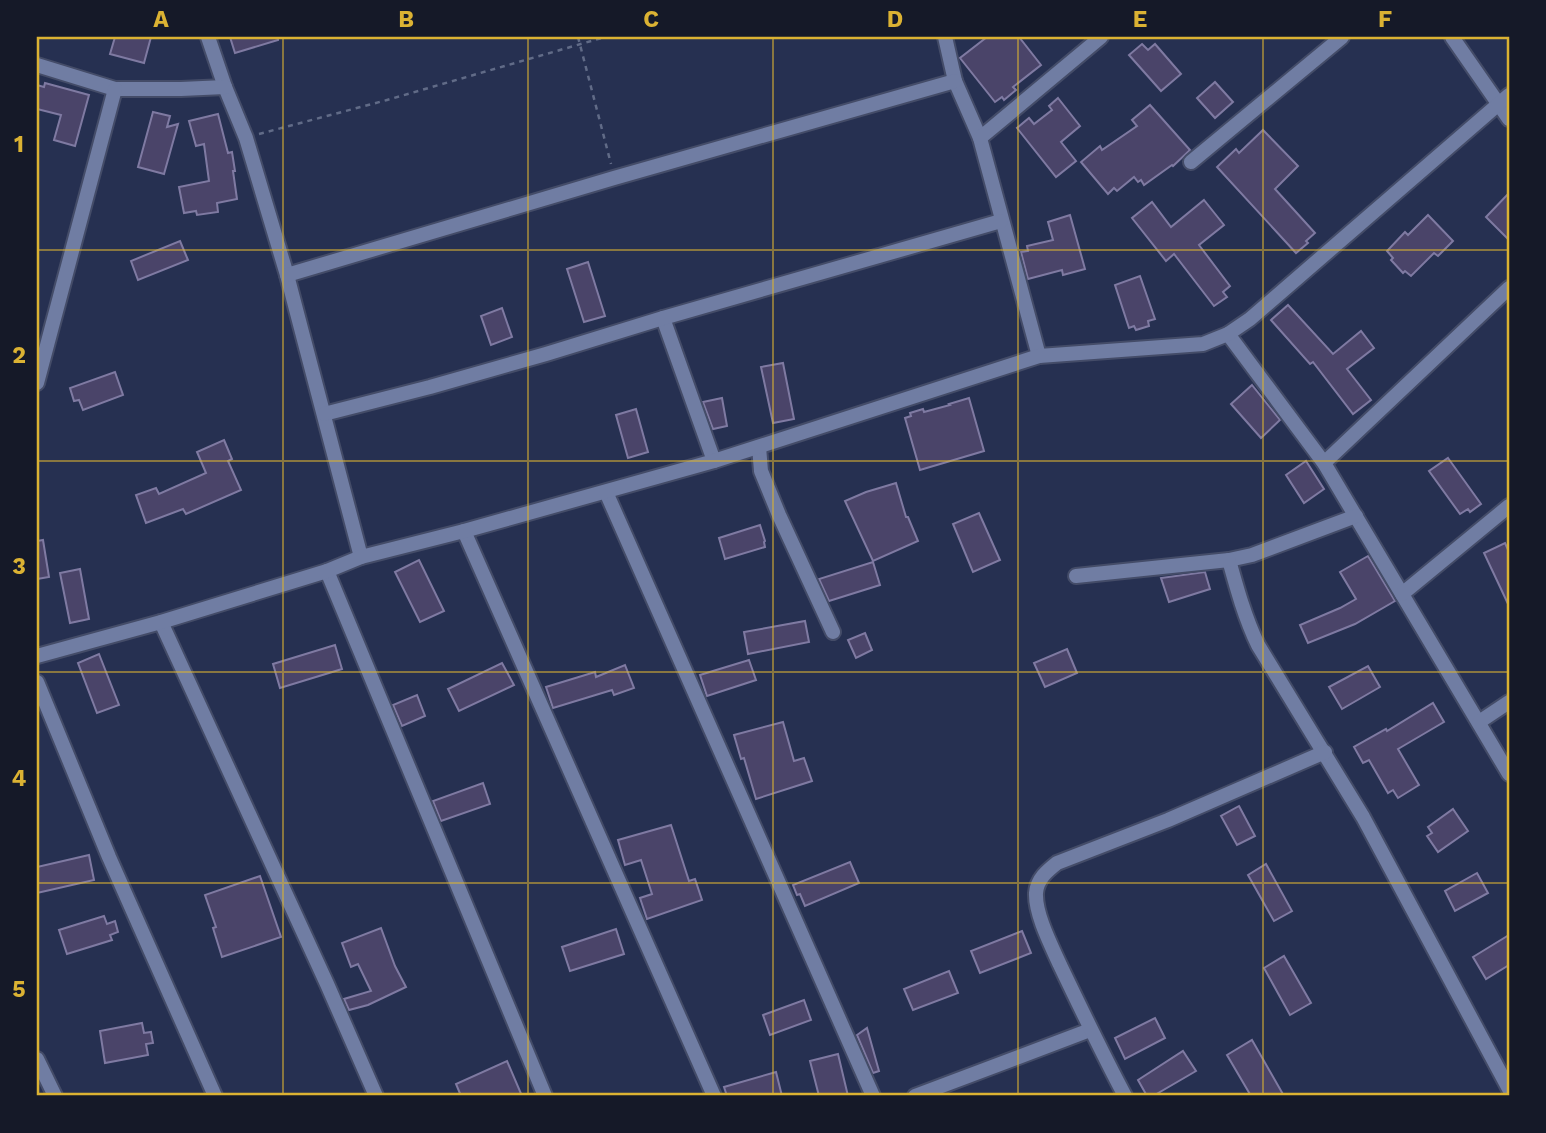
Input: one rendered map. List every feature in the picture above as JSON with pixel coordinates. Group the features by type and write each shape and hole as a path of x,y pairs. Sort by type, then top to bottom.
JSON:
{"street":[{"path":"208,37 246,138 362,557"},
{"path":"945,37 955,80 979,138 1039,356"},
{"path":"979,138 1101,37"},
{"path":"1191,162 1342,37"},
{"path":"1452,37 1504,100 1509,119"},
{"path":"37,65 115,89 225,87"},
{"path":"286,275 955,80"},
{"path":"37,383 115,89"},
{"path":"37,656 161,622 327,571 362,557 714,461 1039,356 1203,344 1228,334 1267,305 1504,100"},
{"path":"324,414 520,362 1001,221"},
{"path":"1324,463 1509,288"},
{"path":"663,318 714,461"},
{"path":"1228,334 1324,463 1509,774"},
{"path":"759,447 761,471 774,504 833,632"},
{"path":"606,492 873,1096"},
{"path":"1402,594 1509,506"},
{"path":"1076,576 1229,560 1251,555 1356,516"},
{"path":"464,531 714,1096"},
{"path":"1229,560 1247,621 1258,645 1363,817 1509,1089"},
{"path":"327,571 545,1096"},
{"path":"161,622 376,1096"},
{"path":"37,682 109,858 215,1096"},
{"path":"1479,722 1509,702"},
{"path":"1125,1096 1090,1030 1044,930 1036,897 1039,881 1046,871 1057,863 1168,820 1325,752"},
{"path":"915,1096 1090,1030"},
{"path":"37,1059 55,1096"}],"path":[{"path":"578,37 614,178"},
{"path":"246,138 605,37"}],"building":[{"path":"115,37 151,37 144,63 110,54"},
{"path":"230,37 278,37 278,40 235,53"},
{"path":"987,37 1019,37 1041,65 1013,87 1016,90 1004,100 1002,97 995,102 960,58"},
{"path":"1142,44 1148,50 1155,44 1181,74 1161,91 1129,55"},
{"path":"1215,82 1233,102 1215,118 1197,98"},
{"path":"45,83 89,95 75,146 54,140 61,115 37,109 37,85 44,87"},
{"path":"1058,98 1080,126 1061,142 1076,161 1056,177 1017,128 1029,118 1034,124 1052,110 1049,106"},
{"path":"1150,105 1190,150 1173,166 1144,185 1134,177 1117,191 1114,188 1108,194 1081,162 1100,146 1102,150 1137,126 1132,120"},
{"path":"153,112 170,116 167,127 178,124 164,174 138,167"},
{"path":"218,114 228,153 232,152 237,199 217,203 218,212 197,215 196,211 184,213 179,187 209,181 204,144 196,146 189,121"},
{"path":"1263,130 1298,166 1275,189 1315,233 1296,253 1217,167 1236,149 1239,153"},
{"path":"1509,193 1509,240 1486,217"},
{"path":"1204,200 1224,225 1199,245 1230,286 1223,292 1227,297 1214,306 1174,254 1166,261 1132,218 1152,202 1171,227"},
{"path":"1070,215 1085,269 1063,275 1062,270 1028,279 1021,252 1028,251 1027,246 1053,240 1048,222"},
{"path":"1428,215 1453,241 1438,256 1434,253 1411,276 1405,271 1403,273 1387,251 1405,232 1408,235"},
{"path":"180,241 188,260 138,280 131,261"},
{"path":"588,262 605,316 584,322 567,269"},
{"path":"1140,276 1155,319 1148,321 1149,326 1136,330 1134,326 1129,328 1115,285"},
{"path":"1288,305 1333,354 1361,331 1374,348 1347,369 1371,400 1353,414 1313,362 1310,364 1271,320"},
{"path":"502,308 512,337 491,345 481,316"},
{"path":"783,363 794,419 773,423 761,367"},
{"path":"115,372 123,395 83,410 79,400 74,401 70,388"},
{"path":"1252,385 1280,420 1261,438 1231,404"},
{"path":"722,398 727,426 713,429 703,402"},
{"path":"969,398 984,451 920,470 905,418 911,416 910,413 923,409 924,412"},
{"path":"636,409 648,452 628,458 616,415"},
{"path":"224,440 232,459 228,461 241,490 186,514 183,509 146,523 136,495 156,488 159,494 206,473 197,452"},
{"path":"1448,458 1481,504 1470,512 1468,509 1460,514 1429,471"},
{"path":"1306,461 1324,489 1304,503 1286,475"},
{"path":"896,483 906,517 918,541 873,561 845,501"},
{"path":"979,513 1000,560 973,572 953,524"},
{"path":"760,525 765,547 725,559 719,538"},
{"path":"43,540 49,577 37,579 37,541"},
{"path":"1505,543 1509,552 1509,606 1484,553"},
{"path":"1368,556 1395,601 1355,624 1308,643 1300,625 1356,599 1340,572"},
{"path":"419,560 444,611 420,622 395,572"},
{"path":"873,562 880,585 829,601 819,579"},
{"path":"80,569 89,619 70,623 60,573"},
{"path":"1205,572 1210,589 1169,602 1161,578"},
{"path":"805,621 809,642 748,654 744,632"},
{"path":"865,633 872,650 856,658 848,640"},
{"path":"335,645 342,669 280,688 273,664"},
{"path":"1067,649 1077,673 1045,687 1034,663"},
{"path":"99,654 119,705 97,713 78,663"},
{"path":"749,660 756,680 707,696 700,675"},
{"path":"502,663 514,685 459,711 448,689"},
{"path":"625,665 634,688 614,695 612,690 553,708 546,687 595,672 596,677"},
{"path":"1368,666 1380,687 1342,709 1329,687"},
{"path":"417,695 425,716 402,726 393,705"},
{"path":"1433,703 1444,722 1398,749 1419,785 1398,798 1393,790 1388,793 1369,760 1363,763 1354,747"},
{"path":"783,722 794,761 804,758 812,781 756,799 734,735"},
{"path":"483,783 490,804 441,821 433,801"},
{"path":"1239,806 1255,836 1237,845 1221,816"},
{"path":"1453,809 1468,831 1438,852 1427,836 1432,833 1428,827"},
{"path":"671,825 689,881 695,879 702,900 647,919 640,898 652,894 641,860 625,865 618,840"},
{"path":"89,855 94,880 37,893 37,867"},
{"path":"850,862 859,883 805,906 793,885"},
{"path":"1266,864 1292,911 1274,921 1248,875"},
{"path":"1477,873 1488,893 1455,911 1445,891"},
{"path":"260,876 281,937 222,957 213,928 216,927 205,895"},
{"path":"104,916 107,924 115,921 118,932 110,935 112,940 67,954 59,930"},
{"path":"381,928 406,987 368,1005 349,1010 344,999 371,991 358,964 351,967 342,943"},
{"path":"616,929 624,954 570,971 562,947"},
{"path":"1022,931 1031,953 980,973 971,951"},
{"path":"1509,935 1509,965 1486,979 1473,957"},
{"path":"1284,956 1311,1003 1290,1015 1264,968"},
{"path":"949,971 958,993 913,1010 904,989"},
{"path":"804,1000 811,1020 770,1035 763,1015"},
{"path":"1155,1018 1165,1038 1125,1059 1115,1038"},
{"path":"142,1023 144,1033 151,1032 153,1043 146,1044 148,1055 105,1063 100,1031"},
{"path":"867,1028 879,1071 873,1073 857,1035"},
{"path":"1252,1040 1284,1096 1251,1096 1227,1055"},
{"path":"1183,1051 1196,1071 1153,1096 1147,1096 1138,1080"},
{"path":"838,1054 848,1096 819,1096 810,1061"},
{"path":"507,1061 522,1096 461,1096 456,1084"},
{"path":"776,1072 782,1096 727,1096 724,1087"}]}
